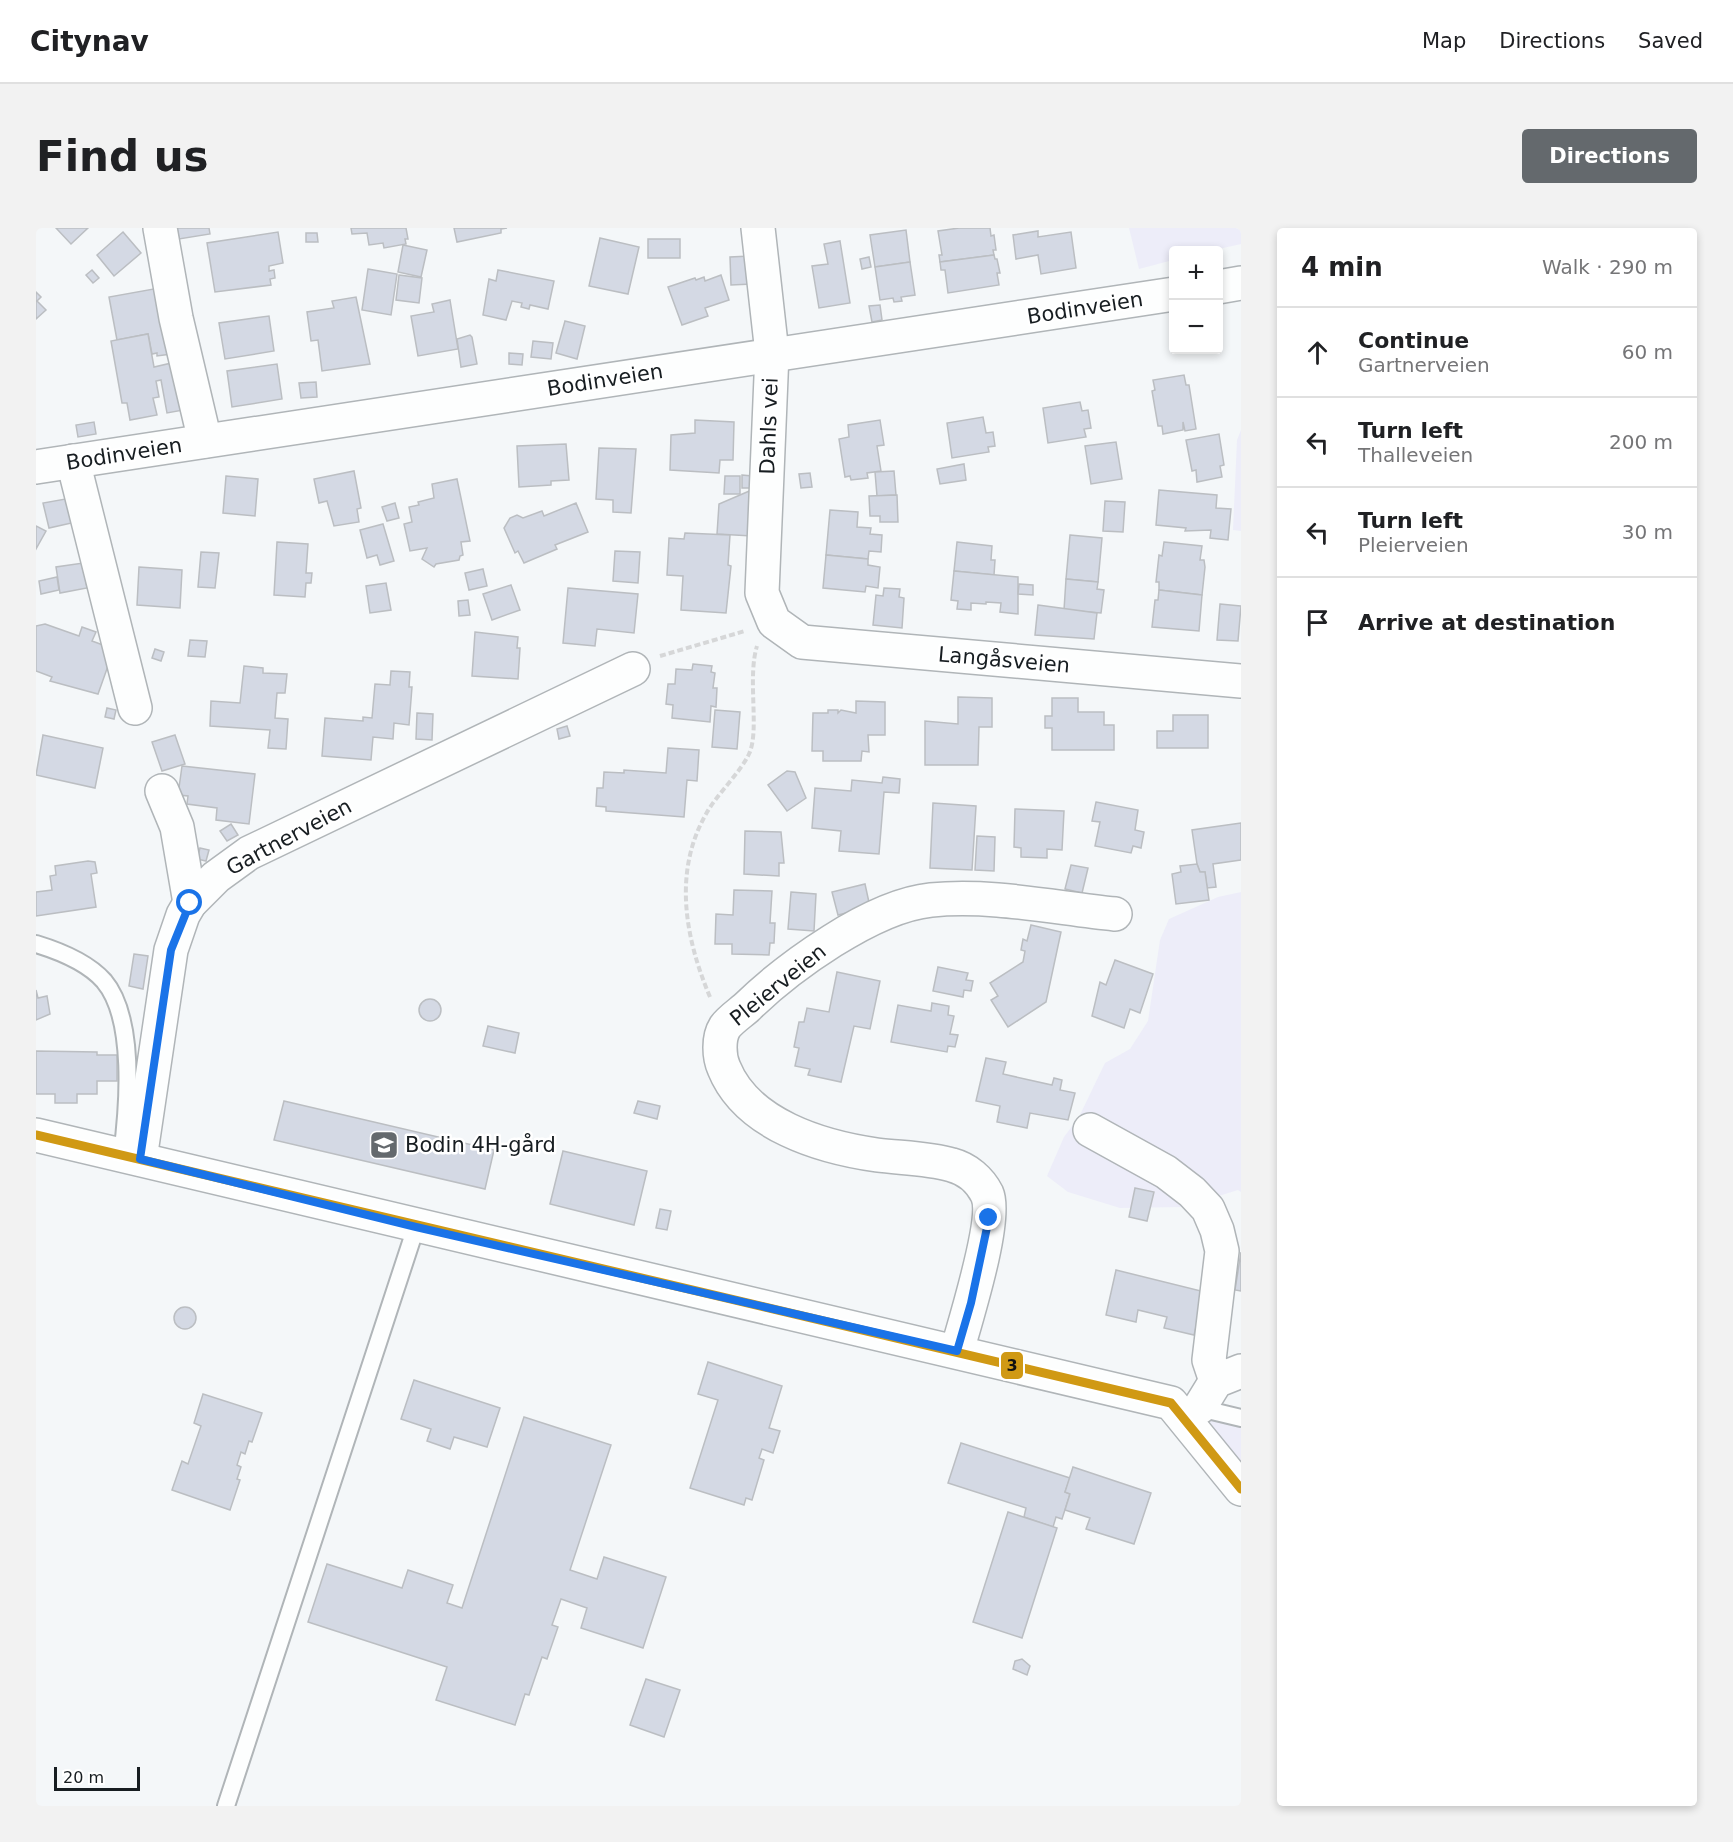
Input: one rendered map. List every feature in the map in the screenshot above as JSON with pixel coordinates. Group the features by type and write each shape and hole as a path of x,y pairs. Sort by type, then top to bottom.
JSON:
{"street":[{"path":"160,228 176,318 205,441"},
{"name":"Dahls vei","path":"757,228 772,353 762,593 774,622"},
{"path":"1223,286 1241,283"},
{"name":"Bodinveien","path":"36,467 772,353 1169,295"},
{"path":"73,461 135,708"},
{"name":"Langåsveien","path":"774,622 802,642 1241,681"},
{"name":"Gartnerveien","path":"131,1157 171,950 190,903 216,877 249,853 633,669"},
{"path":"162,791 177,827 190,903"},
{"name":"Pleierveien","path":"957,1351 971,1303 989,1218 988,1196 974,1176 953,1165 843,1148 802,1136 761,1114 743,1100 730,1083 720,1059 724,1028 757,997 843,934 886,913 919,903 930,900 985,900 1115,914"},
{"path":"1090,1130 1166,1172 1192,1192 1208,1209 1217,1230 1222,1251 1207,1391 1241,1489"},
{"path":"36,1135 416,1227 957,1351 1207,1391"}],"lane":[{"path":"36,944 88,968 103,980 110,990 126,1048 131,1157"},
{"path":"226,1806 416,1227"},
{"path":"1207,1391 1241,1418"}],"path":[{"path":"633,669 672,651 774,622"},
{"path":"724,1028 703,980 687,922 686,871 693,841 707,813 749,754 752,727 751,685 756,648 774,622"}],"shaded area":[{"path":"1129,228 1241,228 1241,244 1223,248 1223,246 1169,246 1169,261 1139,269"},
{"path":"1241,430 1241,531 1233,530 1237,440"},
{"path":"1241,892 1241,1192 1238,1190 1183,1207 1120,1208 1068,1192 1047,1176 1064,1137 1079,1117 1105,1063 1130,1049 1148,1021 1160,940 1169,919 1218,897"},
{"path":"1200,1407 1241,1418 1241,1489"}],"building":[{"path":"56,228 88,228 71,244"},
{"path":"177,228 209,228 210,234 179,239"},
{"path":"351,228 406,228 408,239 405,239 406,244 384,248 383,243 369,245 367,233 352,234"},
{"path":"454,228 507,228 501,229 501,233 457,242"},
{"path":"990,228 991,236 994,235 996,250 993,250 994,255 940,262 939,255 942,255 938,231"},
{"path":"906,230 910,262 875,267 870,235"},
{"path":"1038,231 1038,237 1071,232 1076,268 1041,274 1038,255 1016,259 1013,235"},
{"path":"123,232 141,253 114,276 97,255"},
{"path":"278,232 283,263 269,266 269,271 274,270 275,278 270,279 271,285 215,292 207,243"},
{"path":"306,233 317,233 318,242 306,242"},
{"path":"600,238 639,247 628,294 589,286"},
{"path":"648,239 680,239 680,258 648,258"},
{"path":"840,241 850,303 819,308 812,266 828,264 824,244"},
{"path":"403,245 427,250 421,277 398,272"},
{"path":"994,255 1000,273 997,273 999,285 948,293 945,270 941,270 940,262"},
{"path":"750,256 752,284 731,285 730,257"},
{"path":"869,257 871,267 862,269 860,259"},
{"path":"910,262 915,295 901,297 902,301 894,302 893,298 880,300 875,267"},
{"path":"368,269 397,274 391,315 362,310"},
{"path":"92,270 99,278 93,283 86,275"},
{"path":"498,270 554,281 548,309 530,305 529,309 521,307 522,303 512,301 506,320 483,315 489,279 496,281"},
{"path":"399,275 422,278 419,303 396,300"},
{"path":"721,275 729,300 705,308 708,316 682,325 668,287 695,278 696,280 704,277 705,281"},
{"path":"159,288 171,354 157,356 157,353 152,354 148,334 117,340 109,297"},
{"path":"36,292 41,297 37,301 46,310 36,319"},
{"path":"356,297 370,364 322,371 318,340 311,341 307,312 334,308 332,301"},
{"path":"450,300 458,349 418,356 411,316 434,312 432,304"},
{"path":"880,305 882,320 872,322 869,306"},
{"path":"269,316 274,351 225,359 219,323"},
{"path":"565,321 585,326 577,359 556,353"},
{"path":"148,334 154,367 180,361 189,409 167,413 161,380 156,381 159,397 153,398 157,415 130,420 127,403 122,403 111,341"},
{"path":"470,335 477,364 461,367 457,339"},
{"path":"533,341 553,343 551,359 531,357"},
{"path":"509,353 523,354 522,365 509,364"},
{"path":"277,364 282,399 232,407 227,371"},
{"path":"1184,375 1186,385 1189,385 1196,429 1185,431 1183,422 1183,430 1163,434 1162,426 1158,426 1152,391 1155,390 1153,380"},
{"path":"316,382 317,397 301,398 299,383"},
{"path":"1080,402 1082,411 1088,410 1091,428 1084,429 1086,437 1048,443 1043,408"},
{"path":"983,417 986,433 993,432 995,446 988,447 989,452 952,458 947,423"},
{"path":"695,420 734,422 733,460 720,460 719,473 670,470 671,435 695,433"},
{"path":"880,420 884,445 877,446 881,471 867,473 868,478 851,480 850,476 845,477 839,439 849,437 848,425"},
{"path":"94,422 96,434 78,437 76,425"},
{"path":"1219,434 1224,465 1220,466 1222,477 1197,482 1196,470 1192,471 1186,440"},
{"path":"1116,442 1122,479 1091,484 1085,446"},
{"path":"566,444 569,480 551,481 551,485 519,487 517,446"},
{"path":"599,448 636,449 631,513 613,512 613,500 596,499"},
{"path":"964,464 966,480 940,484 937,469"},
{"path":"354,471 361,508 357,509 359,522 334,526 327,501 319,503 314,479"},
{"path":"894,471 896,495 877,496 875,472"},
{"path":"810,473 812,487 801,488 799,474"},
{"path":"742,475 752,476 752,488 742,488"},
{"path":"226,476 258,479 255,516 223,513"},
{"path":"725,476 740,476 740,494 724,494"},
{"path":"457,479 470,541 461,542 463,555 459,560 436,564 434,567 422,559 427,548 410,551 404,524 412,522 409,507 434,498 432,484"},
{"path":"754,489 752,536 717,534 719,504"},
{"path":"1159,490 1217,495 1216,508 1231,509 1228,540 1210,538 1211,530 1185,531 1186,528 1156,525"},
{"path":"897,495 898,522 880,522 880,516 870,516 869,496"},
{"path":"71,498 76,522 49,528 43,503"},
{"path":"1105,501 1125,502 1123,532 1103,531"},
{"path":"395,503 399,518 387,521 382,507"},
{"path":"576,503 588,532 555,545 557,549 524,563 518,551 515,553 504,528 510,518 517,515 523,518 542,511 544,516"},
{"path":"830,510 858,512 857,527 871,528 870,534 882,535 881,552 869,551 868,559 826,555"},
{"path":"383,524 394,561 380,565 377,555 367,558 360,530"},
{"path":"36,526 46,531 36,549"},
{"path":"685,533 730,535 728,565 731,566 726,613 681,610 683,576 667,575 669,538 684,539"},
{"path":"1070,535 1102,538 1098,582 1066,579"},
{"path":"277,542 308,544 306,573 312,573 311,583 306,583 305,597 274,595"},
{"path":"957,542 992,546 991,560 995,560 994,575 954,571"},
{"path":"1164,542 1202,546 1200,560 1204,560 1205,567 1202,595 1159,590 1159,582 1156,582 1159,555 1162,556"},
{"path":"615,551 640,552 638,583 613,581"},
{"path":"201,552 219,553 215,588 198,587"},
{"path":"826,555 868,559 868,565 880,567 878,588 866,586 865,592 823,588"},
{"path":"83,563 87,588 60,593 56,567"},
{"path":"139,567 182,570 180,608 137,605"},
{"path":"483,569 487,586 469,590 465,573"},
{"path":"954,571 1018,577 1018,614 1000,612 1001,603 971,603 971,610 957,609 958,601 951,600"},
{"path":"57,577 59,590 41,594 39,581"},
{"path":"1066,579 1098,582 1097,589 1104,590 1101,613 1064,610"},
{"path":"386,583 391,610 370,613 366,586"},
{"path":"1019,584 1033,585 1033,595 1018,594"},
{"path":"511,585 520,610 492,620 483,594"},
{"path":"568,588 638,594 634,633 597,629 595,646 563,643"},
{"path":"884,588 900,589 899,597 904,598 902,628 873,625 876,595 883,596"},
{"path":"1159,590 1202,595 1199,631 1152,627 1155,600 1158,600"},
{"path":"468,600 470,615 459,616 458,601"},
{"path":"1220,604 1241,606 1238,641 1217,640"},
{"path":"1038,605 1097,613 1094,639 1035,635"},
{"path":"45,624 79,636 82,627 96,632 92,641 114,649 98,694 50,681 52,677 36,671 36,626"},
{"path":"475,632 518,637 517,648 520,648 518,679 472,676"},
{"path":"190,640 207,641 205,657 188,656"},
{"path":"155,649 164,652 161,661 152,658"},
{"path":"693,664 712,666 711,672 715,673 713,688 717,688 716,707 711,706 710,722 672,718 673,705 666,704 668,684 675,684 676,669 692,670"},
{"path":"244,666 263,668 263,673 287,674 285,693 277,693 275,718 288,719 286,749 268,748 270,730 210,726 211,701 240,703"},
{"path":"391,671 410,672 409,687 412,687 409,725 394,723 393,739 373,737 371,760 322,756 325,718 363,721 363,717 372,718 375,684 390,685"},
{"path":"958,697 992,698 992,727 979,727 978,765 925,765 925,721 958,724"},
{"path":"1052,698 1078,698 1078,712 1104,712 1104,725 1114,725 1114,750 1052,750 1052,728 1045,728 1045,716 1052,716"},
{"path":"856,701 885,702 885,735 868,735 869,752 862,751 861,761 823,761 823,751 812,751 813,713 838,710 838,713 841,710 856,713"},
{"path":"107,708 116,710 114,719 105,717"},
{"path":"715,710 740,712 737,749 712,747"},
{"path":"417,713 433,714 432,740 416,739"},
{"path":"1173,715 1208,715 1208,748 1157,748 1157,731 1173,731"},
{"path":"567,726 570,736 559,739 557,729"},
{"path":"43,735 103,748 95,788 36,775"},
{"path":"175,735 185,764 162,771 152,742"},
{"path":"668,748 699,750 697,781 687,780 684,817 606,811 606,807 596,806 597,788 603,788 604,772 624,773 624,770 666,773"},
{"path":"182,766 255,774 249,824 216,820 217,808 187,804 188,796 178,795"},
{"path":"787,771 795,772 806,798 787,811 768,785"},
{"path":"883,777 900,779 899,793 884,792 879,854 839,851 841,831 812,828 815,788 851,791 852,780 882,783"},
{"path":"1096,802 1138,810 1135,830 1144,832 1141,848 1133,846 1131,853 1095,846 1100,822 1092,821"},
{"path":"933,803 976,806 972,870 930,868"},
{"path":"1015,809 1064,811 1062,850 1047,849 1047,858 1021,857 1021,848 1014,847"},
{"path":"1241,823 1241,860 1213,864 1216,887 1207,888 1205,872 1200,872 1197,864 1192,830"},
{"path":"231,824 238,835 227,841 220,831"},
{"path":"745,831 781,832 784,863 779,863 779,876 744,874"},
{"path":"977,836 995,837 994,871 975,870"},
{"path":"200,848 209,850 206,861 197,859"},
{"path":"95,862 97,873 91,874 96,907 36,916 36,892 52,890 50,876 56,875 55,866"},
{"path":"1197,864 1200,872 1205,872 1209,900 1176,904 1172,874 1181,872 1180,866"},
{"path":"1071,865 1088,868 1082,893 1065,889"},
{"path":"865,884 870,907 838,915 832,892"},
{"path":"734,890 772,891 770,923 775,923 774,943 770,943 769,955 732,954 732,944 715,944 716,914 733,915"},
{"path":"791,892 816,894 814,931 788,929"},
{"path":"1031,925 1061,932 1046,1002 1008,1027 991,1000 998,996 990,983 1023,962 1025,951 1021,950 1023,939 1027,941"},
{"path":"134,954 148,956 143,989 129,986"},
{"path":"1115,960 1153,974 1140,1013 1130,1009 1124,1028 1092,1016 1100,982 1106,985"},
{"path":"938,967 968,973 966,980 973,981 971,991 964,990 963,997 933,991"},
{"path":"837,972 880,981 870,1029 854,1026 841,1082 808,1075 810,1069 795,1066 799,1048 794,1047 799,1022 804,1022 807,1008 829,1012"},
{"path":"36,990 38,998 47,996 50,1014 36,1020"},
{"path":"426,999 434,999 441,1006 441,1014 434,1021 426,1021 419,1014 419,1006"},
{"path":"932,1003 949,1006 948,1015 954,1016 950,1034 958,1035 955,1047 948,1046 947,1052 891,1042 898,1005 931,1011"},
{"path":"488,1026 519,1033 515,1053 483,1046"},
{"path":"36,1051 97,1052 97,1055 117,1055 117,1081 97,1081 97,1094 77,1094 77,1103 55,1103 55,1094 36,1094"},
{"path":"986,1058 1006,1062 1003,1074 1052,1085 1054,1078 1062,1080 1060,1090 1075,1093 1068,1120 1030,1113 1027,1128 997,1122 1000,1106 976,1101"},
{"path":"284,1101 494,1150 485,1189 274,1140"},
{"path":"638,1101 660,1106 657,1119 634,1113"},
{"path":"563,1151 647,1171 634,1225 550,1204"},
{"path":"1135,1188 1154,1192 1147,1221 1129,1217"},
{"path":"660,1209 671,1211 667,1230 656,1228"},
{"path":"1241,1252 1241,1291 1235,1290"},
{"path":"1116,1270 1205,1292 1194,1335 1164,1328 1167,1317 1138,1310 1136,1322 1106,1315"},
{"path":"185,1307 193,1310 196,1318 193,1326 185,1329 177,1326 174,1318 177,1310"},
{"path":"708,1362 782,1386 769,1428 780,1431 773,1453 762,1449 759,1458 764,1460 752,1500 746,1498 744,1505 690,1488 718,1400 698,1394"},
{"path":"414,1380 500,1408 487,1447 454,1437 450,1449 427,1441 431,1429 401,1419"},
{"path":"203,1394 262,1413 252,1442 249,1441 245,1454 241,1452 237,1465 241,1467 237,1479 240,1480 230,1510 172,1490 182,1461 188,1464 201,1426 194,1423"},
{"path":"524,1417 611,1445 570,1570 597,1579 604,1557 666,1577 643,1648 581,1628 587,1608 561,1599 552,1625 558,1627 547,1659 542,1657 529,1695 525,1694 515,1725 436,1700 447,1667 308,1622 327,1564 402,1588 408,1570 453,1585 447,1603 462,1608"},
{"path":"961,1443 1070,1478 1065,1492 1070,1494 1062,1519 1056,1517 1053,1527 1024,1517 1026,1508 948,1483"},
{"path":"1073,1467 1151,1493 1134,1544 1086,1529 1090,1518 1065,1510 1070,1494 1065,1492"},
{"path":"1008,1512 1057,1528 1022,1638 973,1622"},
{"path":"1022,1659 1030,1666 1027,1675 1013,1669 1015,1661"},
{"path":"646,1679 680,1690 664,1737 630,1725"}],"transit line":[{"name":"3","path":"36,1135 1171,1403 1241,1489"}],"place":[{"name":"Bodin 4H-gård","path":"384,1145"}],"route":[{"path":"190,903 183,915 171,950 140,1159 416,1227 957,1351 971,1303 989,1218"}]}
